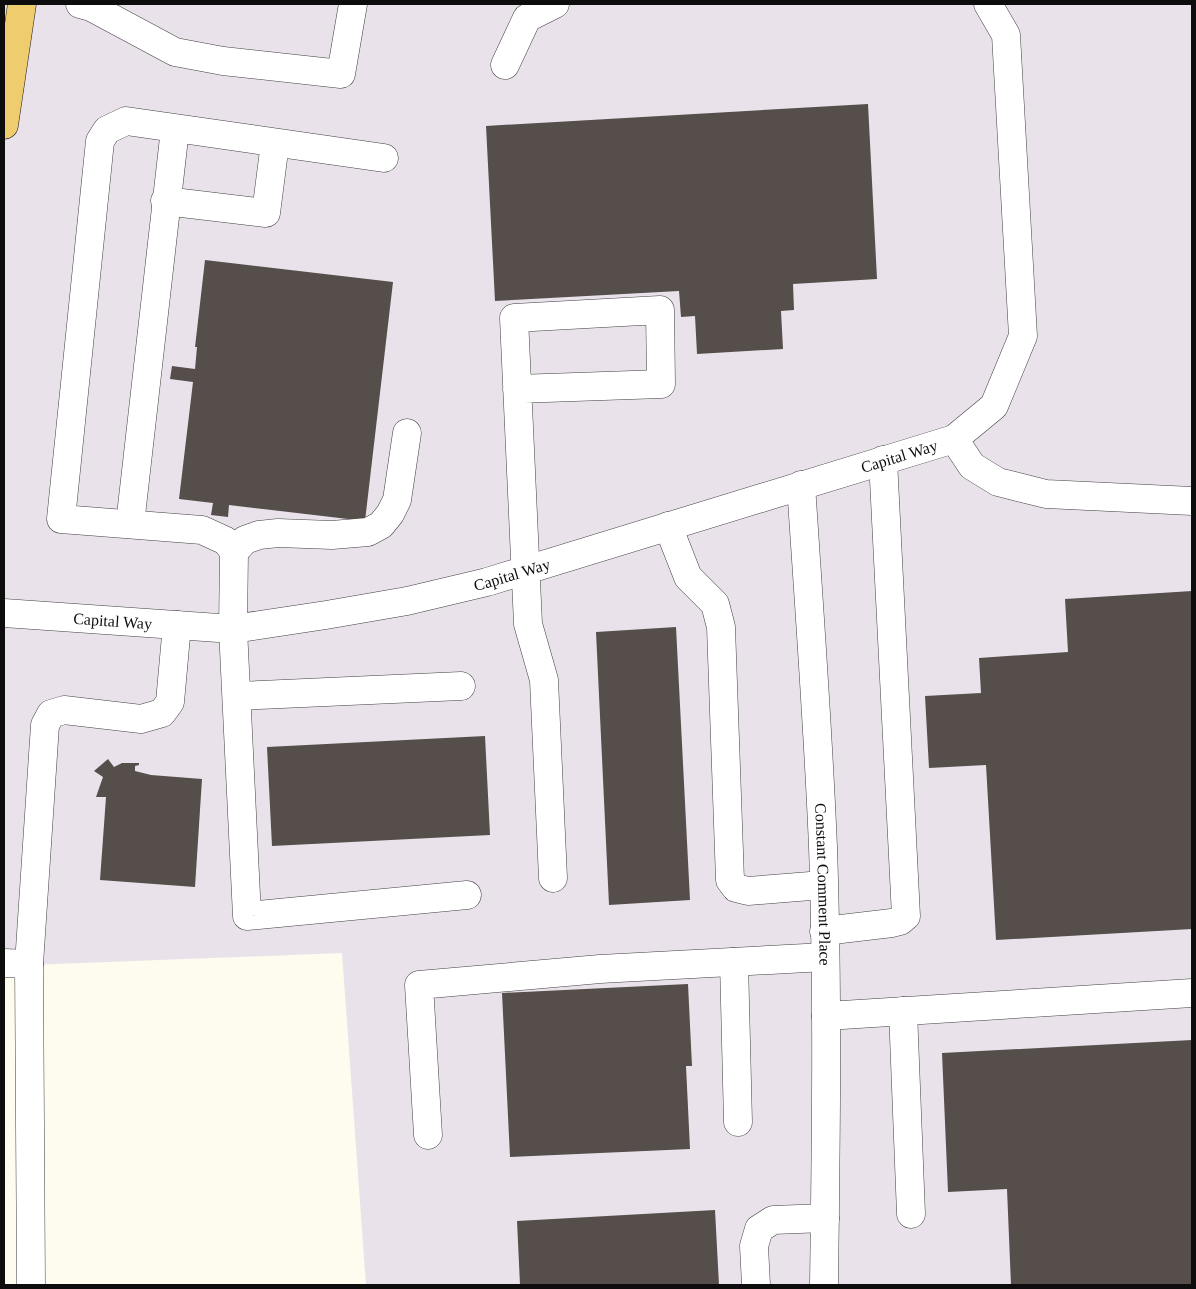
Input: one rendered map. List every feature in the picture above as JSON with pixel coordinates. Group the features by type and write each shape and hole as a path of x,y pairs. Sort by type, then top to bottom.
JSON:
{"main road":[{"path":"4,125 22,4"}],"street":[{"path":"80,4 128,15 175,52 223,61 341,74 353,4"},
{"path":"506,65 527,18 555,4"},
{"name":"Capital Way","path":"4,613 233,628 407,601 487,582 954,439 994,406 1023,336 1006,35 988,4"},
{"path":"384,158 126,121 108,130 100,141 61,519 202,530 226,541 234,552 233,628 247,916 467,895"},
{"path":"130,524 174,129"},
{"path":"165,201 266,212 276,143"},
{"path":"517,390 661,384 660,310 514,318 524,570 528,624 544,680 553,878"},
{"path":"234,552 244,540 259,535 278,533 332,535 368,532 381,525 390,514 397,500 407,433"},
{"path":"954,439 972,466 998,482 1017,487 1046,494 1192,501"},
{"path":"428,1135 419,985 600,969 734,962 824,944 900,921 906,916 883,460"},
{"name":"Constant Comment Place","path":"801,485 817,729 823,885 827,1088 824,1285"},
{"path":"668,526 688,577 715,604 722,627 730,880 736,888 748,891 823,885"},
{"path":"31,1285 16,963 45,725 51,714 64,710 141,719 162,713 170,702 177,625"},
{"path":"237,696 461,686"},
{"path":"734,962 738,1122"},
{"path":"826,1016 1192,993"},
{"path":"903,1011 911,1214"},
{"path":"756,1285 754,1246 759,1229 773,1220 825,1218"}],"shaded area":[{"path":"4,4 1192,4 1192,1285 366,1285 342,953 4,966"}],"building":[{"path":"868,104 877,279 793,284 794,310 781,311 783,349 697,354 695,316 681,317 679,291 495,301 486,126"},
{"path":"205,260 393,282 365,521 229,505 228,517 211,515 213,503 179,499 193,382 170,379 172,366 195,369 197,347 195,347"},
{"path":"1192,591 1192,929 996,940 986,765 929,768 925,696 981,693 979,658 1068,652 1065,599"},
{"path":"676,627 690,900 609,905 596,632"},
{"path":"485,736 490,835 272,846 267,747"},
{"path":"108,759 114,767 122,763 139,763 139,765 135,766 135,771 151,775 202,779 195,887 100,880 106,797 96,797 103,777 94,771"},
{"path":"688,984 692,1066 686,1066 690,1149 510,1157 502,993"},
{"path":"1192,1040 1192,1285 1011,1285 1007,1189 948,1192 942,1053"},
{"path":"715,1210 719,1285 520,1285 517,1221"}]}
